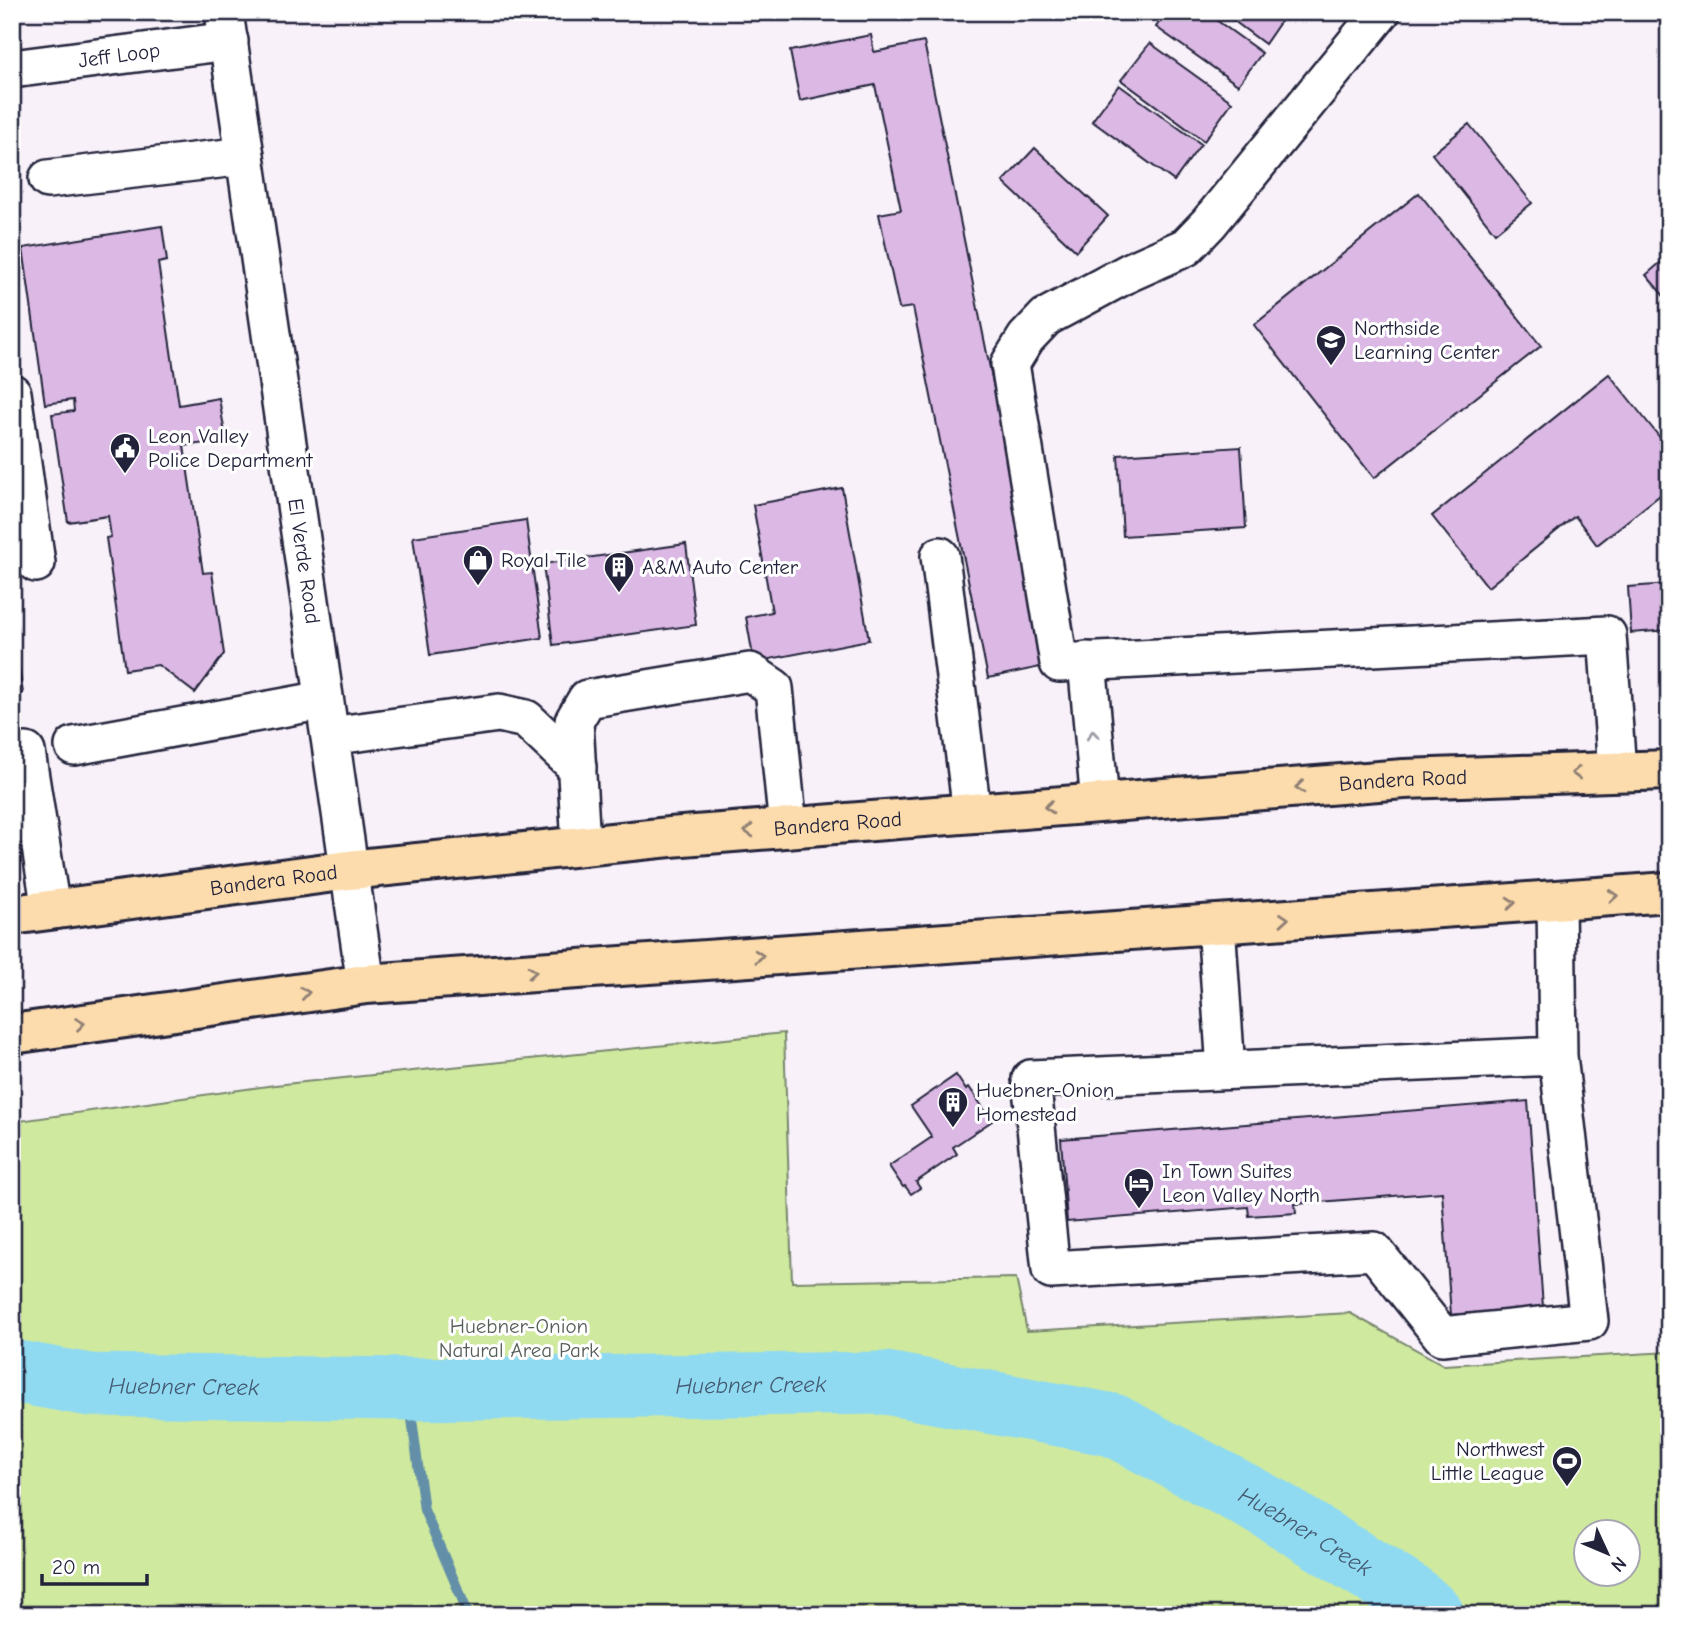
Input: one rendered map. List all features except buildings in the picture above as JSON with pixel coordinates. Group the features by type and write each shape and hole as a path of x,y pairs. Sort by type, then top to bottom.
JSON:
{"main road":[{"name":"Bandera Road","path":"12,915 349,870 582,846 1404,779 1669,770"},
{"path":"12,1034 366,984 1669,892"}],"street":[{"path":"1381,12 1209,223 1185,247 1130,272 1046,317 1026,338 1010,364 1059,663 1607,635 1617,771"},
{"name":"Jeff Loop","path":"12,69 226,27"},
{"name":"El Verde Road","path":"226,27 366,984"},
{"path":"48,180 245,156"},
{"path":"12,393 36,563"},
{"path":"940,556 972,813"},
{"path":"1087,661 1100,803"},
{"path":"582,846 574,721 587,699 750,672 774,688 788,828"},
{"path":"74,746 327,718 499,713 527,719 577,767"},
{"path":"12,754 26,752 51,910"},
{"path":"1556,900 1558,1056 1589,1321 1442,1336 1374,1251 1051,1270 1031,1079 1558,1056"},
{"path":"1216,924 1226,1070"}],"green space":[{"name":"Huebner-Onion Natural Area Park","path":"784,1033 792,1282 1016,1278 1027,1331 1350,1313 1444,1365 1669,1352 1669,1615 12,1615 12,1122 275,1085"}],"waterway":[{"name":"Huebner Creek","path":"12,1371 90,1385 408,1389 886,1383 1113,1425 1273,1510 1413,1597 1433,1615"},
{"path":"408,1389 424,1510 469,1615"}],"place":[{"name":"Northside Learning Center","path":"1331,367"},
{"name":"Leon Valley Police Department","path":"125,475"},
{"name":"Royal Tile","path":"478,587"},
{"name":"A&M Auto Center","path":"619,594"},
{"name":"Huebner-Onion Homestead","path":"953,1129"},
{"name":"In Town Suites Leon Valley North","path":"1139,1210"},
{"name":"Northwest Little League","path":"1567,1488"}]}
